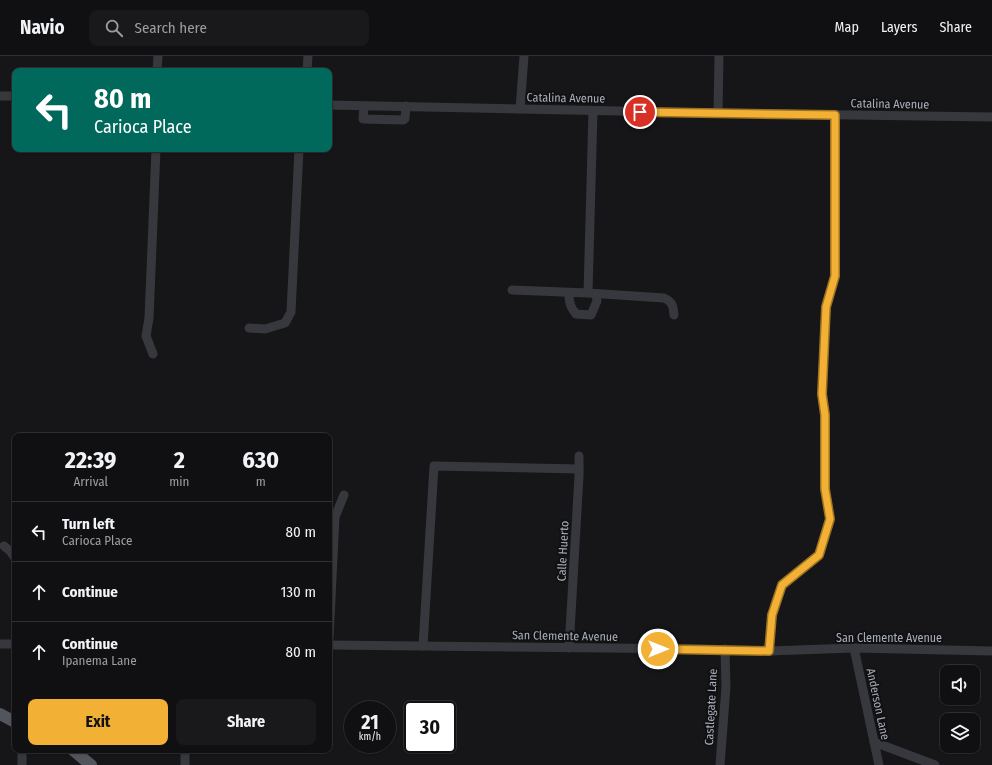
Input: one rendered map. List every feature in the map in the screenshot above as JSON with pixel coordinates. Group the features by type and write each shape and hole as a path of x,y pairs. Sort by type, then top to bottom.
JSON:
{"main road":[{"path":"0,714 12,720"},
{"path":"77,753 91,765"}],"street":[{"path":"157,68 158,56"},
{"path":"307,68 308,56"},
{"path":"520,109 524,56"},
{"path":"718,114 719,56"},
{"path":"0,96 12,96"},
{"name":"Catalina Avenue","path":"332,105 718,114 985,118 992,125"},
{"path":"364,106 363,118 403,120 405,119 406,106"},
{"path":"985,118 992,109"},
{"path":"569,292 569,303 572,311 576,314 591,315 597,301 592,294 593,111"},
{"path":"769,651 772,615 782,585 819,555 830,519 826,500 825,415 822,394 826,307 835,276 835,115"},
{"path":"152,354 146,336 149,318 156,152"},
{"path":"249,328 265,329 285,323 291,312 299,152"},
{"path":"512,290 664,298 673,304 674,315"},
{"name":"Calle Huerto","path":"570,648 579,456"},
{"path":"423,646 434,466 579,469"},
{"path":"332,578 335,517 344,495"},
{"path":"4,546 12,553"},
{"path":"0,644 12,644"},
{"name":"San Clemente Avenue","path":"332,645 725,649 769,651 854,648 992,651"},
{"name":"Anderson Lane","path":"854,648 878,765"},
{"name":"Castlegate Lane","path":"720,765 726,687 725,649"},
{"path":"874,742 935,765"},
{"path":"22,753 22,765"},
{"path":"185,753 185,765"}],"route":[{"path":"640,112 835,115 835,276 826,307 822,394 825,415 825,489 830,519 819,555 782,585 772,615 769,651 658,649"}]}
